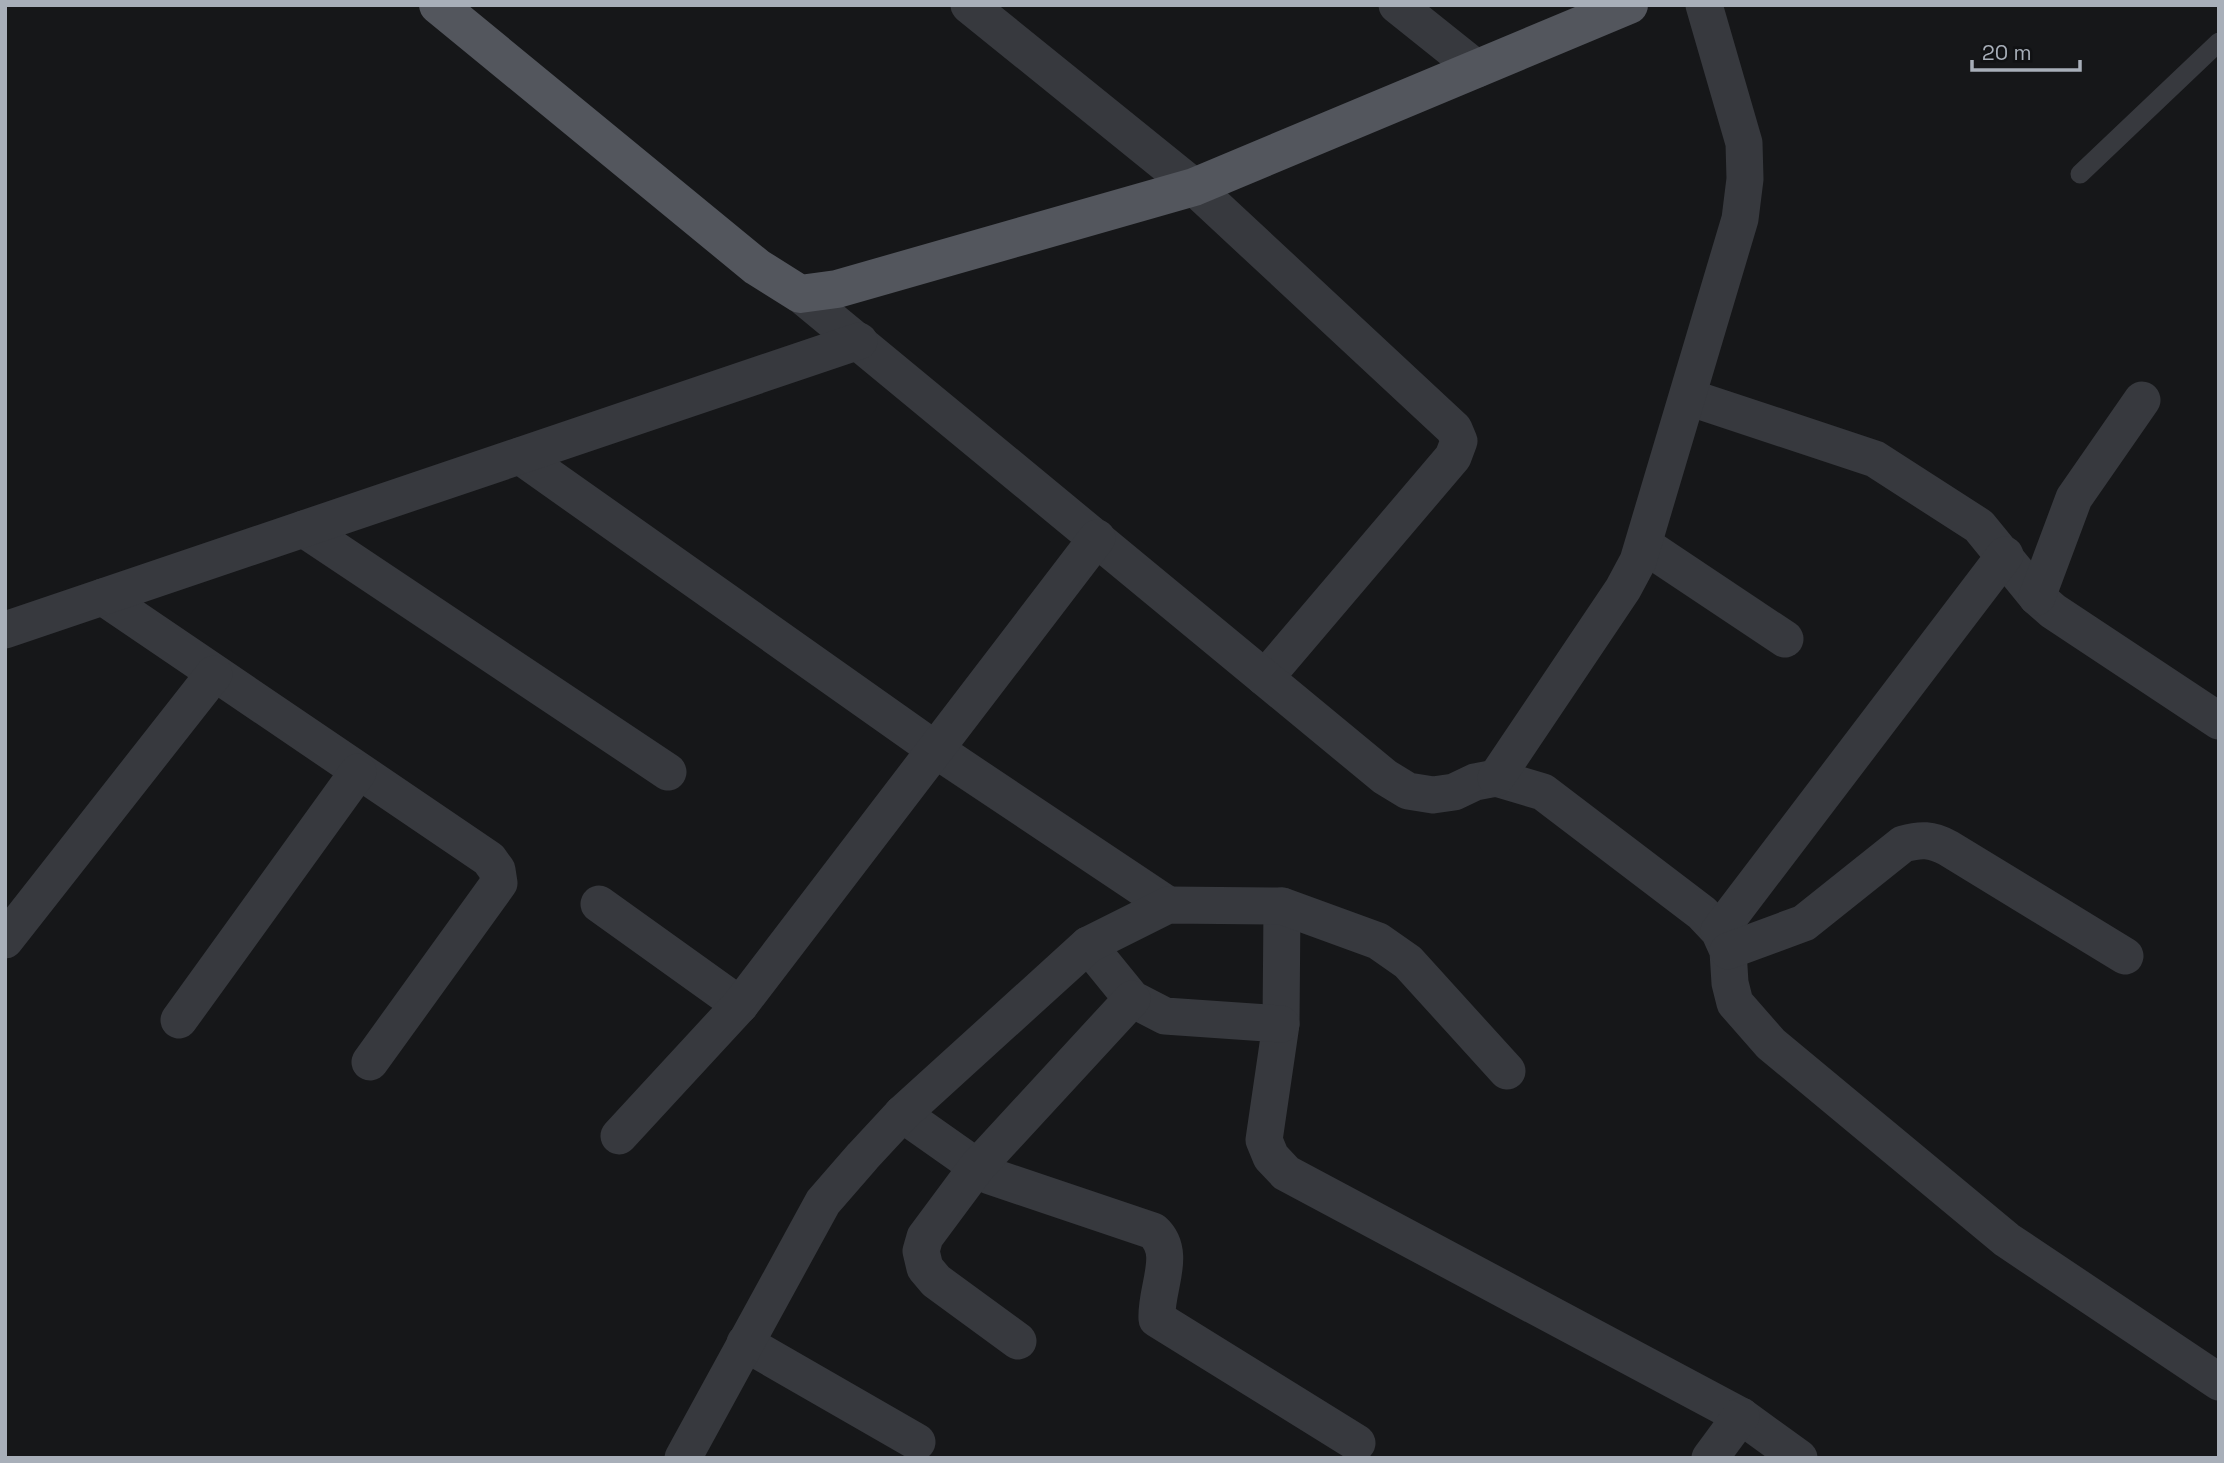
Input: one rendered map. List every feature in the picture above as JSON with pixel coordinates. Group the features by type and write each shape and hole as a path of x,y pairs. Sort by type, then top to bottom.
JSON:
{"main road":[{"path":"438,5 757,267 800,294 837,289 1194,187 1629,5"}],"street":[{"path":"969,5 1194,187 1454,429 1459,441 1453,457 1265,678"},
{"path":"1397,5 1476,69"},
{"path":"1496,778 1623,589 1644,545 1740,219 1745,179 1744,143 1704,5"},
{"path":"800,294 1385,777 1408,790 1443,793 1496,778 1543,792 1702,913 1724,941 1735,1003 1771,1044 2007,1240 2219,1382"},
{"path":"5,630 859,341"},
{"path":"1688,397 1875,459 1979,526 2037,597 2053,611 2219,720"},
{"path":"2037,597 2074,498 2142,400"},
{"path":"520,456 936,750 1168,905"},
{"path":"304,529 668,772"},
{"path":"619,1136 740,1005 1097,538"},
{"path":"1644,545 1785,639"},
{"path":"1724,941 2005,555"},
{"path":"103,597 489,859 498,870 499,883 370,1062"},
{"path":"5,940 214,674"},
{"path":"179,1020 358,772"},
{"path":"1724,941 1804,923 1903,844 1919,840 1934,841 1948,848 2125,956"},
{"path":"599,904 740,1005"},
{"path":"683,1458 823,1202 902,1114 1088,945 1168,905 1282,906 1378,941 1408,962 1507,1071"},
{"path":"1282,906 1281,1024 1264,1140 1271,1157 1286,1173 1741,1416 1799,1458"},
{"path":"1088,945 1132,999 1165,1016 1281,1024"},
{"path":"1018,1342 936,1281 925,1268 921,1251 925,1237 977,1167 1132,999"},
{"path":"902,1114 990,1176 1153,1231 1163,1240 1166,1255 1156,1304 1157,1319 1357,1443"},
{"path":"745,1343 917,1442"},
{"path":"1710,1458 1741,1416"}],"lane":[{"path":"2080,174 2219,42"}]}
